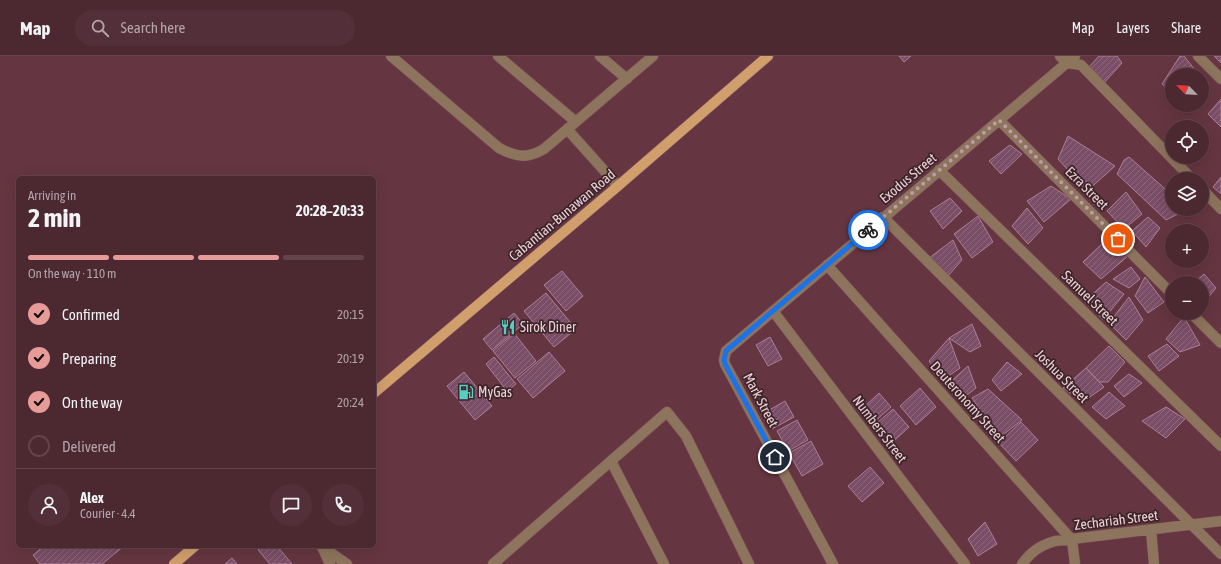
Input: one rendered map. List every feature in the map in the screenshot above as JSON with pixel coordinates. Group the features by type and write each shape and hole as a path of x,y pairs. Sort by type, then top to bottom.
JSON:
{"main road":[{"name":"Cabantian-Bunawan Road","path":"376,391 618,186 768,56"},
{"path":"174,564 193,548"}],"street":[{"path":"391,56 499,148 508,153 525,156 535,154 544,149 654,56"},
{"path":"498,56 576,122"},
{"path":"600,56 627,79"},
{"name":"Exodus Street","path":"724,355 729,347 999,120 1063,59 1075,56"},
{"path":"1198,56 1221,79"},
{"path":"1063,59 1080,61 1185,172"},
{"name":"Ezra Street","path":"999,120 1165,287"},
{"path":"567,129 618,186"},
{"name":"Samuel Street","path":"939,170 1221,446"},
{"path":"1209,196 1221,209"},
{"name":"Joshua Street","path":"883,217 1221,556"},
{"name":"Deuteronomy Street","path":"827,265 1072,540"},
{"name":"Numbers Street","path":"773,311 965,564"},
{"path":"1198,320 1221,343"},
{"name":"Mark Street","path":"724,355 725,364 833,564"},
{"path":"493,564 668,412 686,436 749,564"},
{"path":"611,461 664,564"},
{"name":"Zechariah Street","path":"1022,564 1031,553 1043,545 1055,541 1221,521"},
{"path":"1151,530 1154,564"},
{"path":"1072,540 1074,564"},
{"path":"322,548 330,564"},
{"path":"323,548 347,564"}],"building":[{"path":"899,56 911,56 904,62"},
{"path":"1099,56 1117,56 1122,63 1104,83 1088,68"},
{"path":"1180,56 1184,56 1193,68 1172,68"},
{"path":"1214,56 1221,56 1221,63"},
{"path":"1165,79 1165,86 1162,84"},
{"path":"1221,99 1221,127 1208,114"},
{"path":"1068,136 1115,166 1087,191 1058,159"},
{"path":"1010,145 1022,154 1001,174 989,161"},
{"path":"1129,157 1165,189 1165,216 1174,216 1166,220 1117,174 1124,160"},
{"path":"1221,177 1221,194 1213,187"},
{"path":"1051,186 1071,199 1044,222 1027,201"},
{"path":"1126,192 1142,214 1124,229 1107,211"},
{"path":"950,198 962,211 943,229 930,211"},
{"path":"1027,208 1043,228 1028,244 1012,226"},
{"path":"978,216 993,242 972,258 954,234"},
{"path":"1148,217 1160,228 1146,247 1132,231"},
{"path":"1108,238 1128,256 1101,279 1083,262"},
{"path":"953,240 962,260 948,276 929,258"},
{"path":"1131,267 1140,279 1129,288 1113,279"},
{"path":"562,271 583,296 566,311 544,285"},
{"path":"1145,277 1164,302 1148,313 1135,296"},
{"path":"1209,280 1216,288 1209,296"},
{"path":"1106,282 1124,294 1103,320 1086,300"},
{"path":"546,293 576,329 554,347 524,311"},
{"path":"1129,297 1143,320 1126,340 1109,323"},
{"path":"514,313 523,324 492,350 483,339"},
{"path":"1182,320 1186,320 1200,345 1180,352 1166,339"},
{"path":"972,324 981,346 970,352 949,338"},
{"path":"514,333 536,361 515,378 493,351"},
{"path":"770,337 782,359 768,366 756,345"},
{"path":"949,338 960,368 943,380 929,361"},
{"path":"1167,344 1179,356 1159,371 1148,356"},
{"path":"1109,346 1125,362 1108,382 1099,382 1086,368"},
{"path":"549,352 565,371 533,398 517,379"},
{"path":"494,357 516,384 507,391 486,364"},
{"path":"1007,362 1022,374 1001,391 992,380"},
{"path":"968,366 976,388 962,399 948,384"},
{"path":"1086,368 1104,387 1083,402 1063,388"},
{"name":"MyGas","path":"464,372 492,406 475,420 447,386"},
{"path":"1129,374 1142,383 1124,397 1114,386"},
{"path":"920,388 936,407 916,425 900,406"},
{"path":"988,389 1022,420 999,438 972,398"},
{"path":"1109,392 1125,406 1106,419 1092,407"},
{"path":"879,393 891,407 873,423 861,410"},
{"path":"785,401 794,417 772,429 764,413"},
{"path":"1166,407 1185,419 1166,438 1142,421"},
{"path":"893,409 909,427 893,442 876,424"},
{"path":"797,420 808,440 788,451 777,431"},
{"path":"1021,422 1038,440 1016,461 999,443"},
{"path":"811,441 823,464 802,476 789,453"},
{"path":"870,467 884,483 862,502 848,486"},
{"path":"985,522 997,544 978,556 968,539"},
{"path":"42,548 122,548 102,564 40,564 33,555"},
{"path":"260,548 279,548 292,564 270,564 258,550"},
{"path":"232,558 237,564 225,564"}],"way so far":[{"path":"868,230 999,120 1118,239"}],"place":[{"name":"Sirok Diner","path":"508,327"},
{"name":"MyGas","path":"466,392"}],"route":[{"path":"775,457 725,364 724,355 729,347 868,230"}]}
